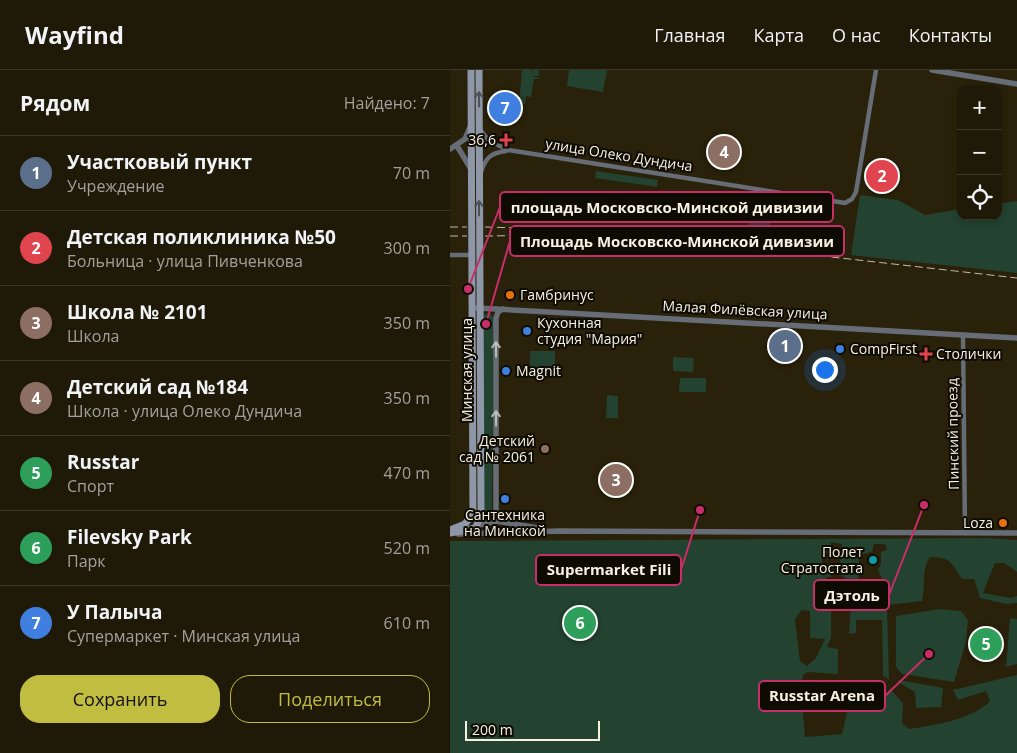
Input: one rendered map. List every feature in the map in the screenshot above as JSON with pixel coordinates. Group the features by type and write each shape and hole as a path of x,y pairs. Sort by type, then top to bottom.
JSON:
{"main road":[{"name":"Минская улица","path":"471,70 471,169 476,224"},
{"name":"Минская улица","path":"478,70 479,177 476,224 475,309 478,525"},
{"path":"452,532 477,513"},
{"path":"452,532 474,529 478,525"}],"street":[{"name":"улица Олеко Дундича","path":"479,128 488,140 508,150 845,203 852,199 856,192 876,70"},
{"path":"932,70 1017,84"},
{"path":"450,150 465,139 471,123"},
{"path":"456,146 471,169"},
{"path":"479,177 488,156 508,150"},
{"path":"450,255 476,254"},
{"name":"Малая Филёвская улица","path":"475,309 1017,338"},
{"name":"Минская улица","path":"493,522 496,318 498,312 503,309"},
{"name":"Пинский проезд","path":"963,334 965,534"},
{"path":"477,513 493,522"},
{"path":"461,527 493,522 559,531"},
{"path":"478,525 498,534"},
{"path":"452,532 498,534 559,531 1017,533"}],"green space":[{"path":"522,70 531,70 532,75 532,70 539,70 539,76 532,76 542,79 534,79 531,97 526,96 525,104 519,104"},
{"path":"569,70 607,70 603,92 567,86"},
{"path":"596,171 658,180 657,187 595,178"},
{"path":"753,195 774,198 769,229 749,226"},
{"path":"860,195 898,200 925,215 957,210 957,220 1002,220 1002,203 1017,201 1017,273 851,255"},
{"path":"487,313 494,318 492,514 484,517 482,316"},
{"path":"530,351 555,351 555,367 530,367"},
{"path":"673,357 694,358 693,372 673,371"},
{"path":"680,378 706,378 706,392 679,392"},
{"path":"607,395 618,396 618,418 606,418"},
{"path":"987,538 1017,540 1017,572 1004,563 995,563 983,593 1011,598 1017,596 1017,603 1006,604 980,598 974,579 962,579 950,562 942,558 930,557 925,572 922,601 887,605 889,679 883,676 882,620 856,620 856,633 849,634 851,602 831,604 831,638 827,647 838,649 838,674 808,672 803,675 801,689 805,737 842,734 850,700 884,697 890,689 903,703 902,723 909,729 952,721 973,713 990,701 986,691 958,700 953,690 1017,675 1017,753 450,753 450,541","holes":["831,542 842,544 839,572 846,579 848,587 840,593 829,592 826,577 831,577 831,568 822,568 822,553 831,553","874,544 885,544 887,550 881,552 881,564 878,570 882,579 878,585 880,592 887,591 887,596 860,600 858,593 859,555 872,552","802,610 810,611 810,638 825,639 816,658 807,666 800,661 795,619"]},
{"path":"940,609 961,611 968,620 966,642 954,682 902,674 896,667 896,616"},
{"path":"1010,618 1017,619 1017,664 1006,667"},
{"path":"899,680 943,688 941,707 916,708 915,692 898,682"}],"railway":[{"path":"450,227 467,227"},
{"path":"485,227 593,230 1017,278"},
{"path":"485,236 570,235"},
{"path":"450,236 467,236"}],"place":[{"name":"У Палыча","path":"505,108"},
{"name":"36,6","path":"506,140"},
{"name":"Детский сад №184","path":"724,152"},
{"name":"Детская поликлиника №50","path":"882,176"},
{"name":"площадь Московско-Минской дивизии","path":"468,289"},
{"name":"Гамбринус","path":"510,295"},
{"name":"Площадь Московско-Минской дивизии","path":"486,324"},
{"name":"Кухонная студия \"Мария\"","path":"527,331"},
{"name":"Участковый пункт","path":"785,346"},
{"name":"CompFirst","path":"840,349"},
{"name":"Столички","path":"926,354"},
{"name":"Magnit","path":"506,371"},
{"name":"Детский сад № 2061","path":"545,449"},
{"name":"Школа № 2101","path":"616,480"},
{"name":"Сантехника на Минской","path":"505,499"},
{"name":"Дэтоль","path":"924,505"},
{"name":"Supermarket Fili","path":"700,510"},
{"name":"Loza","path":"1003,523"},
{"name":"Полет Стратостата","path":"873,560"},
{"name":"Filevsky Park","path":"580,623"},
{"name":"Russtar","path":"986,644"},
{"name":"Russtar Arena","path":"929,654"}]}
